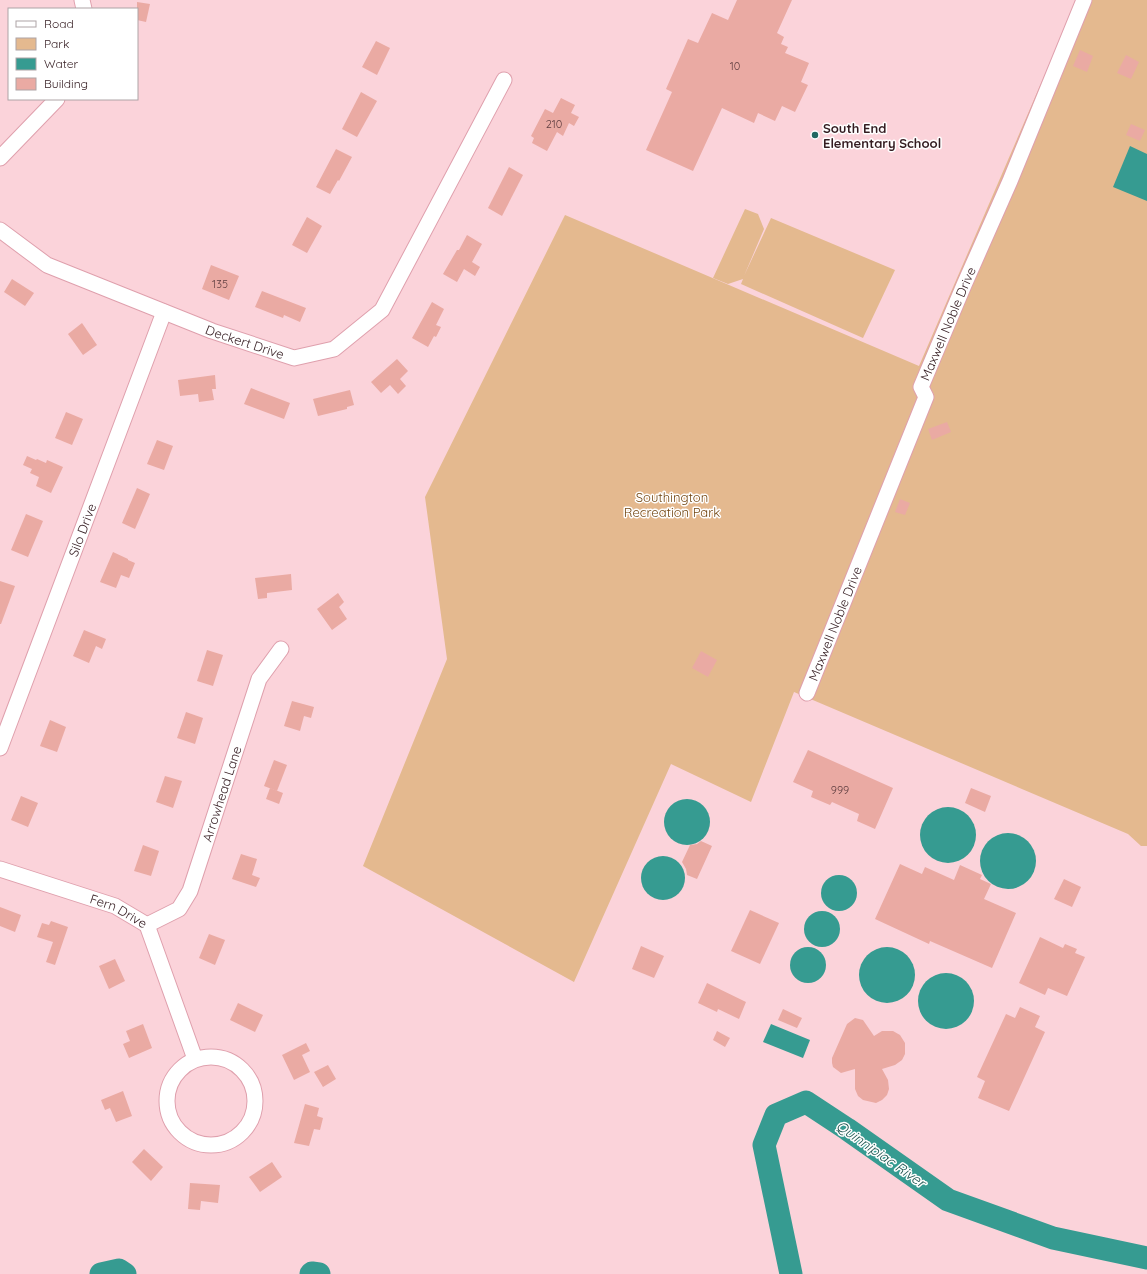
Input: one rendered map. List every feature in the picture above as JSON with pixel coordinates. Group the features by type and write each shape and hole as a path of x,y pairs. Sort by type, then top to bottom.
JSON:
{"street":[{"name":"Maxwell Noble Drive","path":"807,693 926,397 921,386 1014,172 1084,0"},
{"name":"Deckert Drive","path":"0,230 47,265 212,331 294,358 334,349 382,310 504,80"},
{"path":"0,158 56,100"},
{"name":"Silo Drive","path":"0,748 164,312"},
{"name":"Arrowhead Lane","path":"147,925 179,909 190,891 259,679 281,649"},
{"name":"Fern Drive","path":"0,869 115,906 147,925 195,1059"},
{"path":"212,1056 229,1060 244,1070 253,1085 256,1102 252,1119 242,1134 227,1143 210,1146 192,1142 178,1132 169,1117 166,1100 170,1083 180,1068 195,1059 212,1056"}],"green space":[{"name":"Southington Recreation Park","path":"1077,0 1147,0 1147,846 1141,846 1128,834 794,692 751,802 671,764 574,982 363,866 447,659 425,497 565,215 919,366"},
{"path":"745,209 758,214 764,229 744,276 771,218 895,270 863,338 741,284 743,279 728,284 713,278"}],"water":[{"path":"1130,146 1147,154 1147,201 1113,187"},
{"path":"687,799 700,803 706,809 710,822 706,835 700,841 687,845 674,841 668,835 664,822 668,809 674,803"},
{"path":"942,807 954,807 964,811 972,819 976,829 976,841 972,851 964,859 954,863 942,863 932,859 924,851 920,841 920,829 924,819 932,811"},
{"path":"1002,833 1014,833 1024,837 1032,845 1036,855 1036,867 1032,877 1024,885 1014,889 1002,889 992,885 984,877 980,867 980,855 984,845 992,837"},
{"path":"663,856 675,860 681,866 685,878 681,890 675,896 663,900 651,896 645,890 641,878 645,866 651,860"},
{"path":"842,875 852,880 856,886 856,900 852,906 846,910 836,911 826,906 822,900 821,890 826,880 832,876"},
{"path":"825,911 835,916 839,922 839,936 835,942 829,946 819,947 809,942 805,936 804,926 809,916 815,912"},
{"path":"811,947 821,952 825,958 825,972 821,978 815,982 805,983 795,978 791,972 790,962 795,952 801,948"},
{"path":"881,947 893,947 903,951 911,959 915,969 915,981 911,991 903,999 893,1003 881,1003 871,999 863,991 859,981 859,969 863,959 871,951"},
{"path":"940,973 952,973 962,977 970,985 974,995 974,1007 970,1017 962,1025 952,1029 940,1029 930,1025 922,1017 918,1007 918,995 922,985 930,977"},
{"path":"771,1024 810,1040 803,1058 763,1042"}],"building":[{"path":"737,0 792,0 777,33 784,37 781,44 788,47 785,53 809,63 801,82 808,85 795,112 782,106 775,121 758,113 754,123 722,108 693,171 646,150 672,92 666,89 688,39 698,43 712,13 728,20"},
{"path":"137,2 150,4 146,22 138,20"},
{"path":"376,41 390,48 377,75 362,67"},
{"path":"1080,50 1093,56 1087,72 1073,66"},
{"path":"1126,55 1139,62 1131,79 1117,73"},
{"path":"361,92 377,101 357,137 342,129"},
{"path":"561,98 575,105 571,113 579,117 574,126 569,123 563,136 557,132 547,151 532,143 534,138 531,136 545,109 553,113"},
{"path":"1131,124 1145,130 1140,141 1126,135"},
{"path":"336,149 352,157 330,194 316,187"},
{"path":"509,167 523,175 502,216 488,208"},
{"path":"307,217 322,226 307,253 292,245"},
{"path":"467,235 482,244 472,262 480,267 475,276 464,269 457,282 443,274"},
{"path":"211,265 239,276 229,300 202,289"},
{"path":"12,279 34,293 25,306 4,292"},
{"path":"262,291 306,308 300,322 284,315 283,318 255,307"},
{"path":"432,302 444,309 436,325 441,327 436,337 434,336 428,347 412,338"},
{"path":"82,323 97,345 83,355 68,334"},
{"path":"397,359 408,371 400,379 406,386 398,394 390,385 381,393 371,382"},
{"path":"215,375 216,389 212,389 214,400 199,402 198,394 180,396 178,380"},
{"path":"251,388 290,403 284,419 244,404"},
{"path":"350,390 354,405 347,407 347,409 318,416 313,399"},
{"path":"66,412 83,419 72,445 55,438"},
{"path":"947,422 951,432 932,440 928,429"},
{"path":"157,440 173,446 164,470 147,464"},
{"path":"27,456 46,463 47,460 63,467 51,493 36,486 39,477 30,473 32,469 23,465"},
{"path":"137,488 150,494 135,529 122,523"},
{"path":"900,499 910,503 905,515 895,512"},
{"path":"26,514 43,521 28,557 11,550"},
{"path":"113,552 135,563 129,578 121,575 116,588 100,582"},
{"path":"291,574 292,590 267,593 267,598 258,599 255,578"},
{"path":"0,581 15,586 1,624 0,624"},
{"path":"338,593 344,602 339,607 347,619 332,630 317,609"},
{"path":"84,630 106,639 102,649 96,646 89,663 73,656"},
{"path":"207,650 223,655 213,686 197,681"},
{"path":"701,651 717,660 708,677 692,668"},
{"path":"292,701 314,707 311,718 304,716 300,731 284,726"},
{"path":"186,712 203,718 195,744 177,738"},
{"path":"50,720 66,727 57,752 40,746"},
{"path":"808,750 893,788 875,829 857,821 859,814 832,802 830,805 811,797 813,791 793,782"},
{"path":"274,760 287,765 277,791 264,786"},
{"path":"165,776 182,781 173,808 156,802"},
{"path":"270,788 283,793 279,804 266,799"},
{"path":"971,788 991,796 985,812 965,803"},
{"path":"21,796 38,803 28,827 11,820"},
{"path":"701,841 712,846 697,879 687,875 686,869 682,862 690,845 697,844"},
{"path":"143,845 159,851 151,876 134,871"},
{"path":"241,854 257,859 252,875 260,878 256,887 232,879"},
{"path":"900,864 922,874 925,867 954,880 960,865 982,875 980,879 991,884 984,899 1016,913 992,968 930,941 929,944 875,919"},
{"path":"1064,879 1081,887 1072,907 1054,899"},
{"path":"0,907 21,915 15,932 0,926"},
{"path":"750,910 779,923 760,964 731,951"},
{"path":"51,921 68,927 55,965 46,962 53,942 37,937 42,923 49,925"},
{"path":"209,934 225,940 215,965 199,958"},
{"path":"1040,937 1063,948 1065,944 1077,949 1075,953 1085,957 1067,996 1048,988 1045,995 1019,983"},
{"path":"641,946 664,956 654,978 632,969"},
{"path":"115,959 125,981 109,989 99,966"},
{"path":"707,983 746,1002 739,1019 718,1009 717,1012 698,1003"},
{"path":"238,1003 263,1015 255,1032 230,1020"},
{"path":"1020,1007 1040,1016 1035,1027 1045,1032 1009,1111 978,1098 985,1081 977,1077 1006,1014 1015,1018"},
{"path":"783,1009 802,1018 797,1028 778,1020"},
{"path":"855,1018 863,1020 874,1036 882,1031 893,1031 900,1035 905,1043 905,1054 902,1060 895,1065 882,1069 888,1080 889,1089 887,1095 876,1103 863,1100 858,1096 855,1089 855,1069 841,1073 833,1067 832,1063 832,1058 847,1024"},
{"path":"143,1024 152,1048 129,1058 123,1044 130,1041 126,1031"},
{"path":"717,1031 730,1038 725,1047 713,1040"},
{"path":"306,1043 310,1051 302,1055 310,1072 294,1080 282,1055"},
{"path":"328,1065 336,1079 323,1087 314,1072"},
{"path":"123,1091 132,1116 116,1122 110,1108 105,1110 101,1100"},
{"path":"305,1104 319,1108 317,1116 323,1118 320,1130 314,1129 309,1146 294,1143"},
{"path":"144,1149 163,1167 151,1181 132,1162"},
{"path":"272,1162 282,1177 260,1192 249,1177"},
{"path":"190,1183 220,1185 218,1203 201,1201 200,1210 188,1209"}],"waterway":[{"name":"Quinnipiac River","path":"791,1274 764,1145 776,1115 806,1102 948,1200 1053,1238 1147,1258"},
{"name":"Quinnipiac River","path":"101,1274 119,1270 125,1274"},
{"name":"Quinnipiac River","path":"311,1274 319,1274"}],"place":[{"name":"South End Elementary School","path":"815,135"}]}
